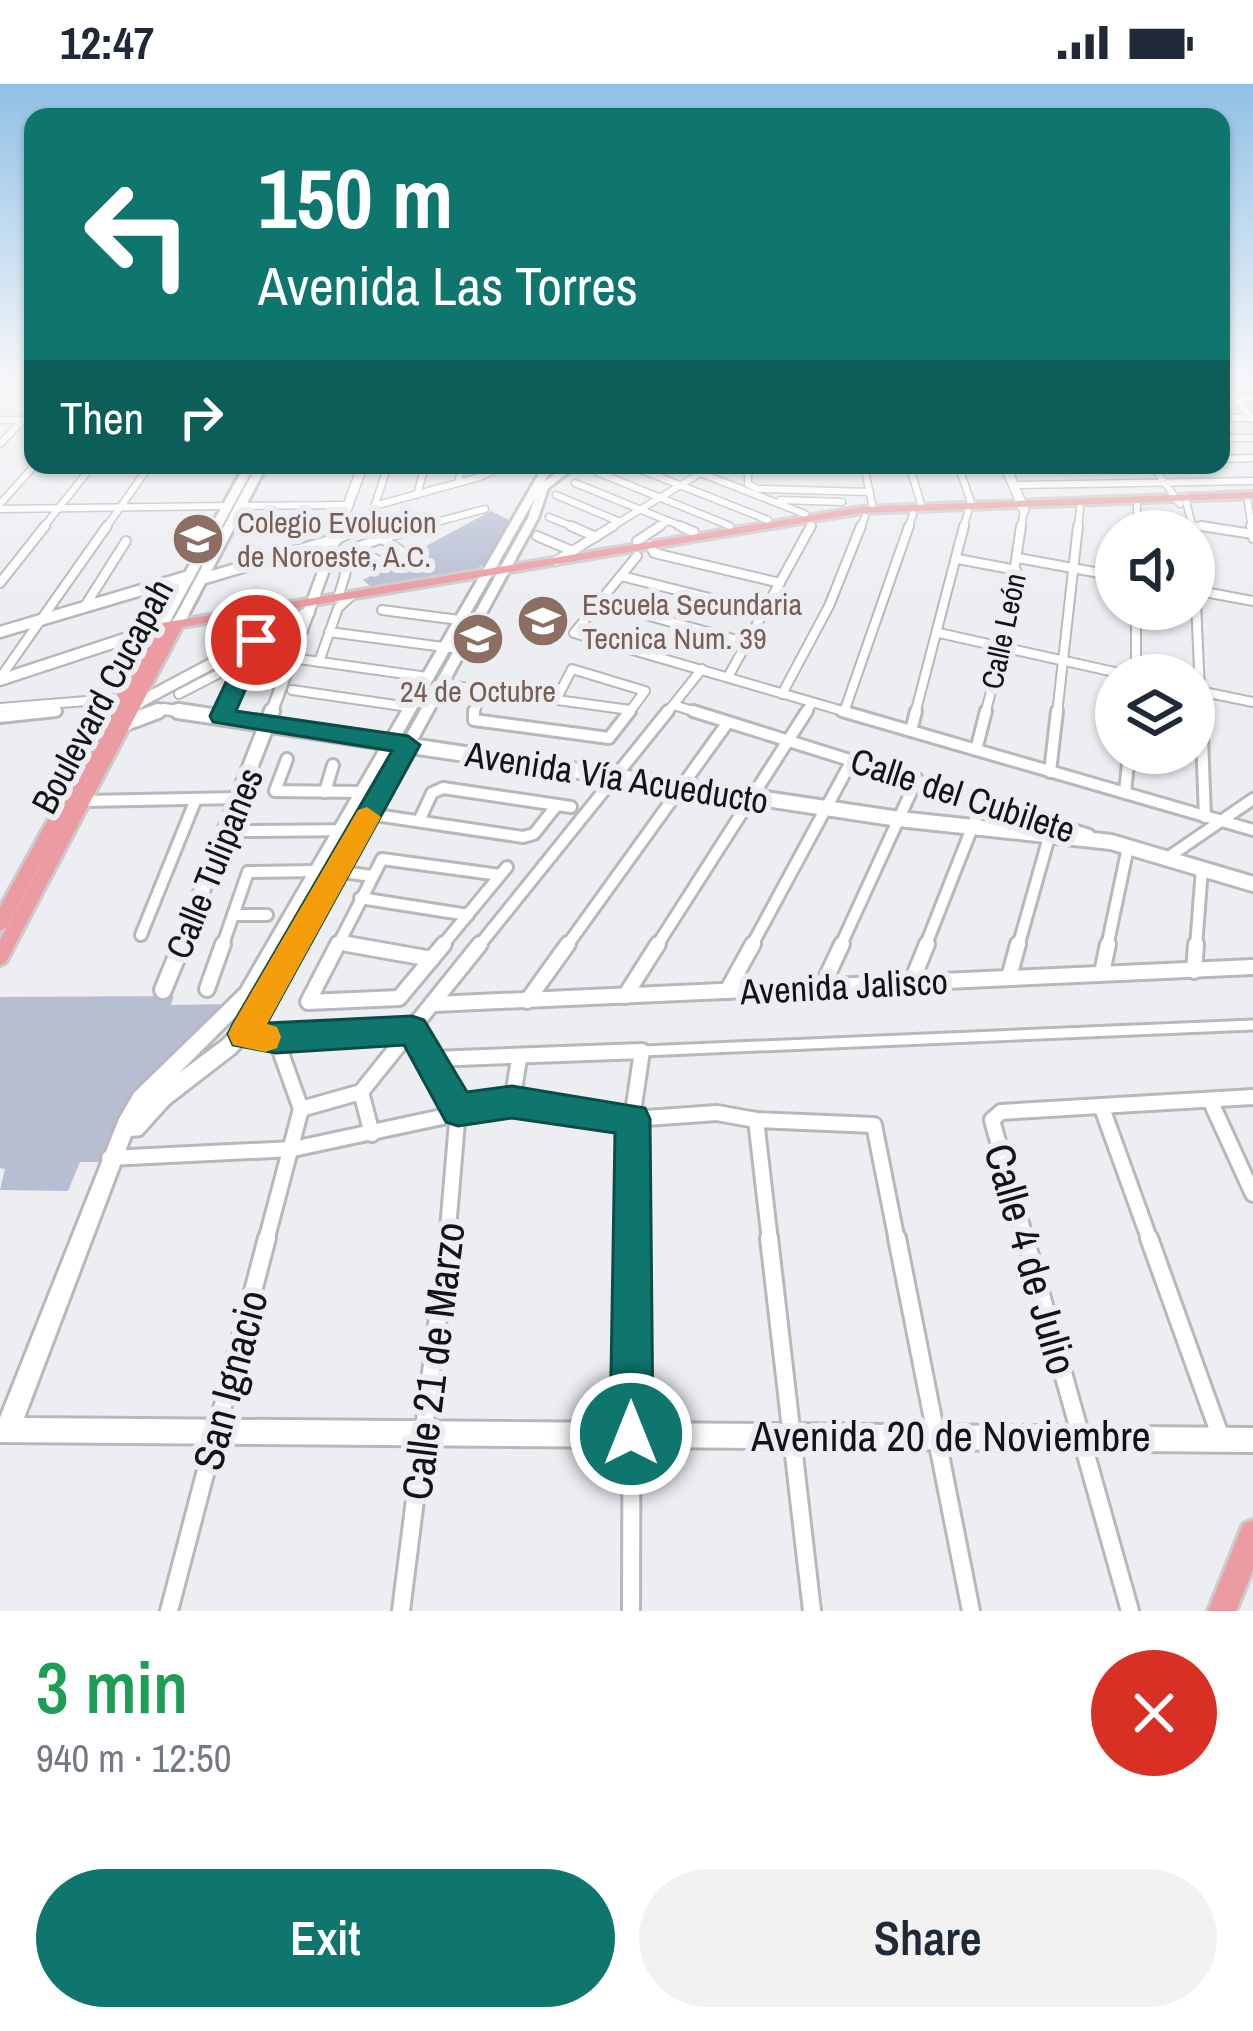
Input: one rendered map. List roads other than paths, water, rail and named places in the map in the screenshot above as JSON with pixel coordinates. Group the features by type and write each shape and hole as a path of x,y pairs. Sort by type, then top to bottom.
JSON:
{"main road":[{"name":"Boulevard Cucapah","path":"0,923 199,574 246,474"},
{"name":"Boulevard Cucapah","path":"199,574 233,506 256,474"},
{"path":"111,1162 150,1108 244,1034 408,745 433,680 544,474"},
{"path":"451,648 459,620 533,518 544,487 561,474"},
{"path":"167,631 808,520 917,510 1251,499"},
{"path":"1023,507 1182,501"},
{"path":"492,576 556,561 869,513"},
{"path":"3,1437 111,1162 142,1099 247,994 409,707 433,680"},
{"name":"Boulevard Cucapah","path":"0,957 126,723 126,702"},
{"path":"183,1058 188,1067 200,1070"},
{"name":"Avenida 20 de Noviembre","path":"3,1437 216,1431 1253,1440"},
{"path":"1222,1611 1253,1534"}],"street":[{"path":"0,506 27,474"},
{"path":"0,583 86,474"},
{"path":"1,675 144,474"},
{"name":"Calle Tulipanes","path":"163,990 342,534 361,474"},
{"path":"0,632 368,526 385,474"},
{"path":"417,495 422,474"},
{"path":"458,483 460,474"},
{"path":"374,506 480,474"},
{"path":"603,474 730,526"},
{"path":"651,474 768,520"},
{"path":"556,561 698,474"},
{"path":"703,474 808,520 780,583 728,677"},
{"path":"749,474 750,487 870,492"},
{"path":"782,694 830,606 869,513 870,492 864,474"},
{"path":"844,712 917,510 911,474"},
{"path":"911,731 970,508 961,474"},
{"path":"1009,474 1023,507"},
{"path":"1158,474 1185,510"},
{"path":"1014,485 1253,481"},
{"path":"575,483 694,532"},
{"path":"556,495 620,522"},
{"path":"1215,531 1253,536 1251,499"},
{"path":"770,500 842,501"},
{"path":"0,506 349,505"},
{"name":"Calle León","path":"976,750 1003,647 1023,507"},
{"path":"1050,772 1080,508"},
{"path":"353,548 485,509"},
{"path":"548,517 596,537"},
{"path":"668,521 574,633 1253,830"},
{"path":"435,522 448,528"},
{"path":"408,530 424,539"},
{"path":"537,536 572,551"},
{"path":"380,537 400,550"},
{"path":"85,606 126,541"},
{"path":"353,548 381,562"},
{"path":"319,662 342,601 353,548"},
{"path":"645,549 780,583"},
{"path":"1018,558 1095,572"},
{"path":"958,559 1016,570"},
{"path":"621,577 765,612"},
{"path":"1215,594 1253,601"},
{"path":"598,602 748,643"},
{"path":"0,713 126,702 177,689 311,607"},
{"path":"382,610 459,620"},
{"path":"1,675 167,631"},
{"path":"329,632 451,648"},
{"path":"939,633 1095,668"},
{"path":"222,716 256,640"},
{"path":"163,710 161,697 249,658"},
{"path":"292,658 630,710"},
{"path":"485,690 471,718 609,738 645,691 575,669 568,672 557,698"},
{"path":"276,1039 301,1109 361,1092 702,669"},
{"path":"292,690 409,707"},
{"path":"1215,694 1253,702"},
{"path":"626,996 812,703"},
{"name":"Calle del Cubilete","path":"674,705 1253,884"},
{"name":"Avenida Vía Acueducto","path":"126,723 163,710 222,716 899,819 1111,842"},
{"path":"527,1001 728,722"},
{"path":"286,759 275,791 359,792"},
{"path":"727,992 852,760"},
{"path":"325,792 333,765"},
{"path":"1125,793 1127,774"},
{"path":"1203,774 1205,817"},
{"path":"821,989 917,779"},
{"path":"419,821 432,793 442,788 571,807"},
{"path":"85,800 240,798"},
{"path":"141,935 196,799"},
{"path":"1167,858 1253,799"},
{"path":"910,986 983,800"},
{"path":"369,814 530,837 557,805"},
{"path":"244,831 360,830"},
{"path":"1009,977 1049,836"},
{"path":"1102,974 1128,847"},
{"path":"385,858 504,871 395,1000 308,1002 371,876 385,858"},
{"path":"1194,971 1202,868"},
{"path":"207,989 248,872 315,871"},
{"path":"337,871 371,876"},
{"path":"360,898 468,915"},
{"path":"233,915 267,915"},
{"path":"337,942 432,958"},
{"name":"Avenida Jalisco","path":"435,1004 1253,968"},
{"path":"432,1059 1253,1025"},
{"path":"244,1034 276,1039 412,1030"},
{"path":"412,1030 458,1110"},
{"path":"631,1611 632,1119 642,1051"},
{"path":"512,1102 519,1059"},
{"path":"361,1092 372,1134"},
{"path":"1221,1438 1102,1108 1253,1097"},
{"path":"1210,1100 1253,1194"},
{"path":"111,1162 292,1149 512,1102 632,1119 717,1113 757,1120 874,1125 970,1611"},
{"name":"Calle 4 de Julio","path":"1102,1108 993,1116 992,1125 1130,1611"},
{"name":"San Ignacio","path":"169,1611 301,1109"},
{"name":"Calle 21 de Marzo","path":"401,1611 455,1180 458,1110"},
{"path":"757,1120 812,1611"}],"place":[{"name":"Colegio Evolucion de Noroeste, A.C.","path":"198,539"},
{"name":"Escuela Secundaria Tecnica Num. 39","path":"543,621"},
{"name":"24 de Octubre","path":"478,639"}]}
